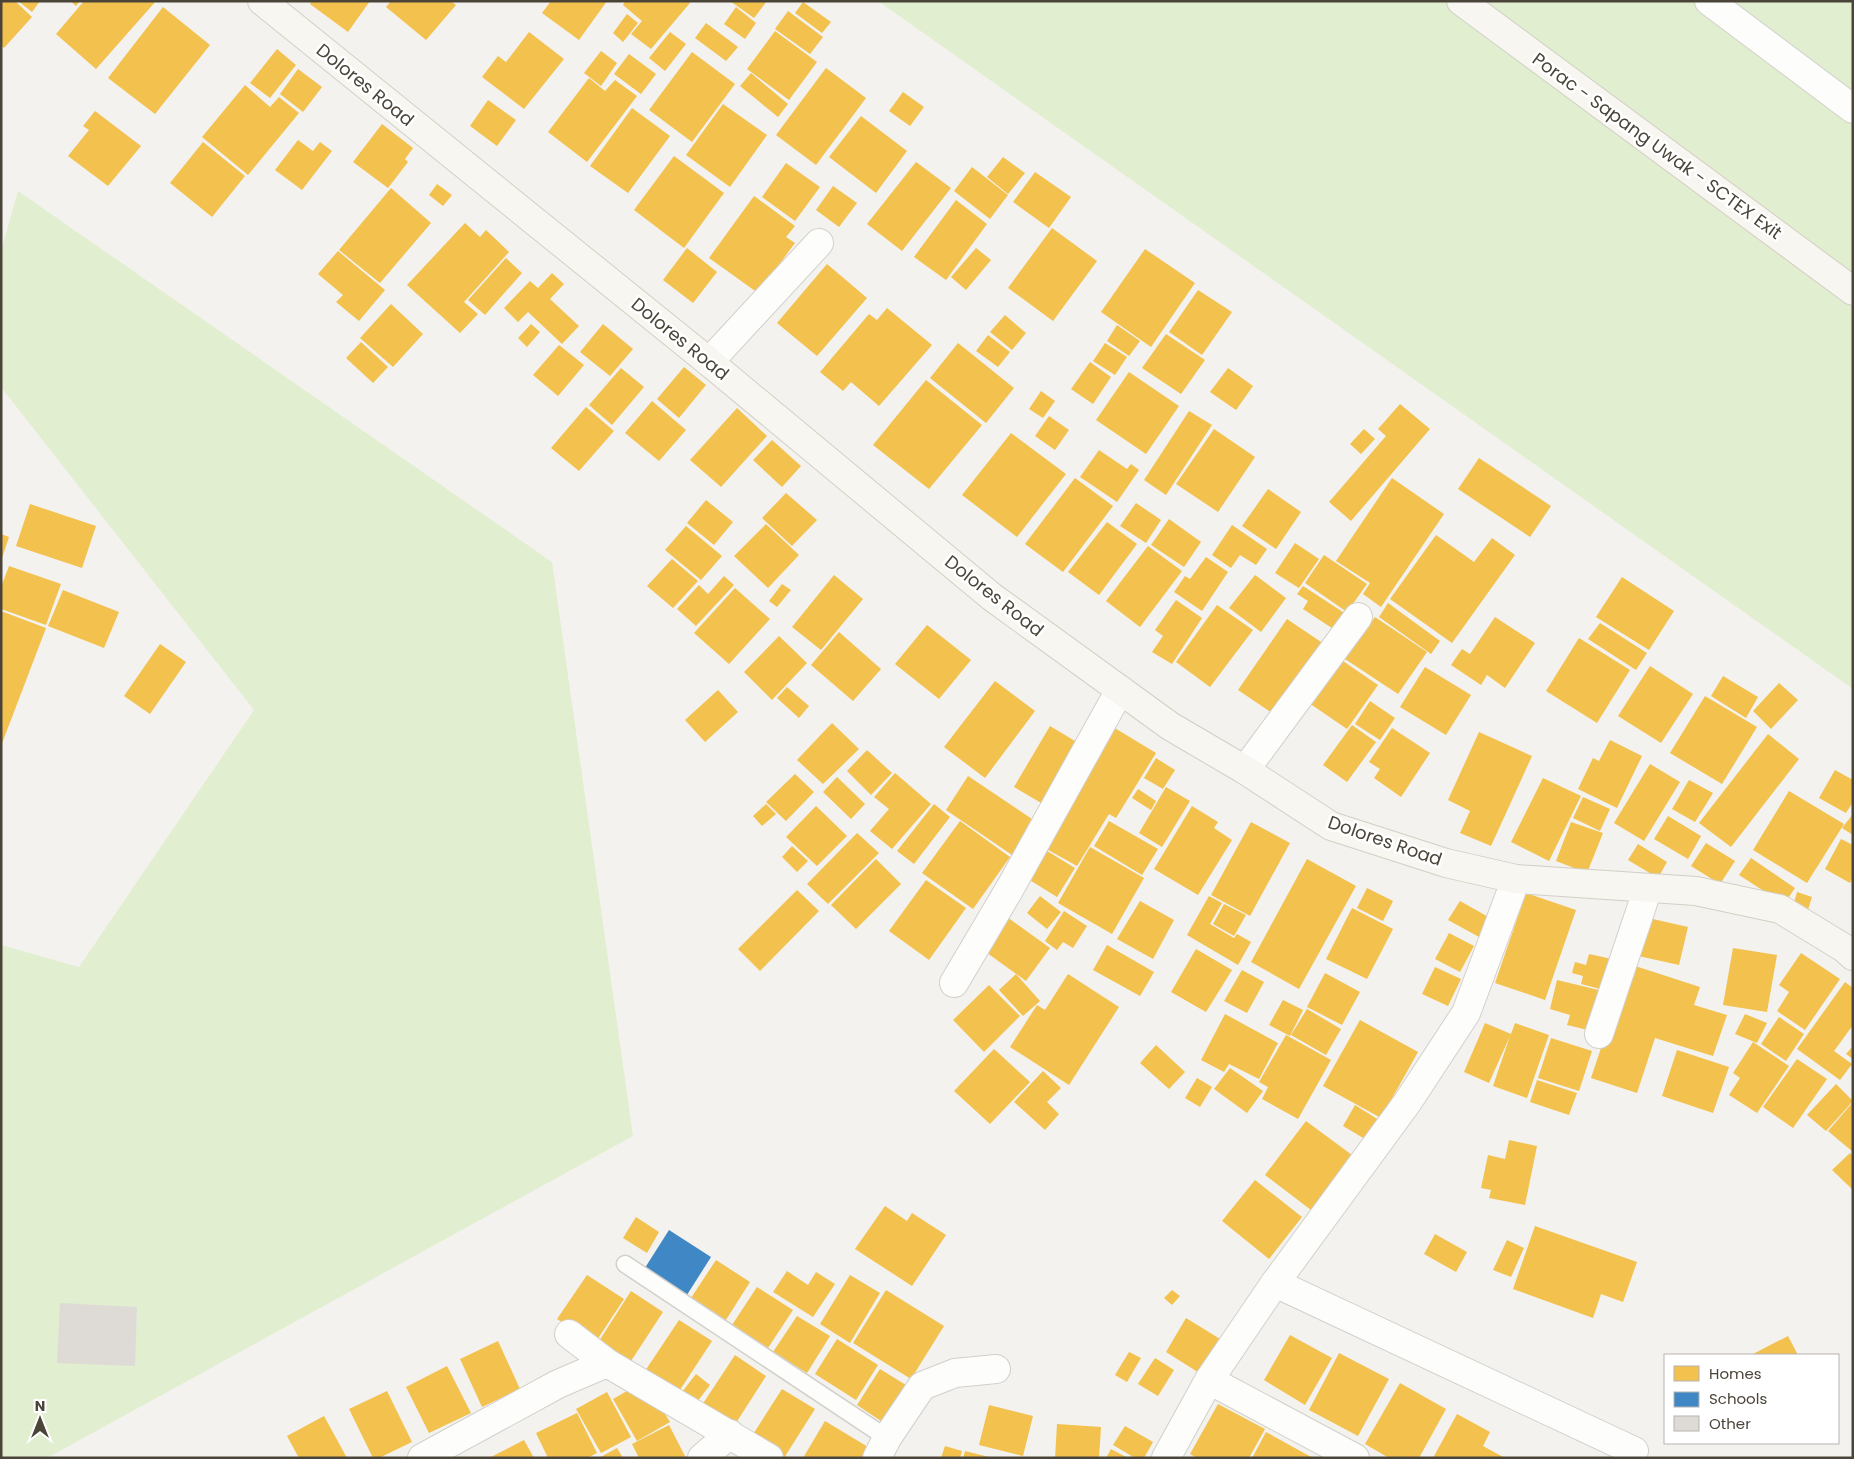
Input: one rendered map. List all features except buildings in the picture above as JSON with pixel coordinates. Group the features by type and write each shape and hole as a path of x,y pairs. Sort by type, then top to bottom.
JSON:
{"street":[{"name":"Dolores Road","path":"262,1 709,362 992,597 1170,726 1245,770 1331,826 1446,863 1516,879 1696,891 1780,909 1849,952"},
{"name":"Porac - Sapang Uwak - SCTEX Exit","path":"1461,1 1853,291"},
{"path":"1709,1 1853,109"},
{"path":"709,362 819,243"},
{"path":"1245,770 1358,616"},
{"path":"954,983 1009,890 1120,690"},
{"path":"1166,1458 1209,1380 1275,1283 1407,1103 1466,1013 1516,879"},
{"path":"1599,1034 1648,888"},
{"path":"1275,1283 1634,1451"},
{"path":"569,1334 607,1362 769,1458"},
{"path":"422,1458 558,1384 607,1362"},
{"path":"882,1448 922,1386 955,1373 996,1369"},
{"path":"1209,1380 1355,1458"},
{"path":"702,1458 730,1434"}],"lane":[{"path":"625,1264 882,1448"}],"green space":[{"path":"878,1 1853,1 1853,689"},
{"path":"18,191 552,562 633,1136 47,1458 1,1458 1,945 79,967 254,710 1,387 1,251"}]}
